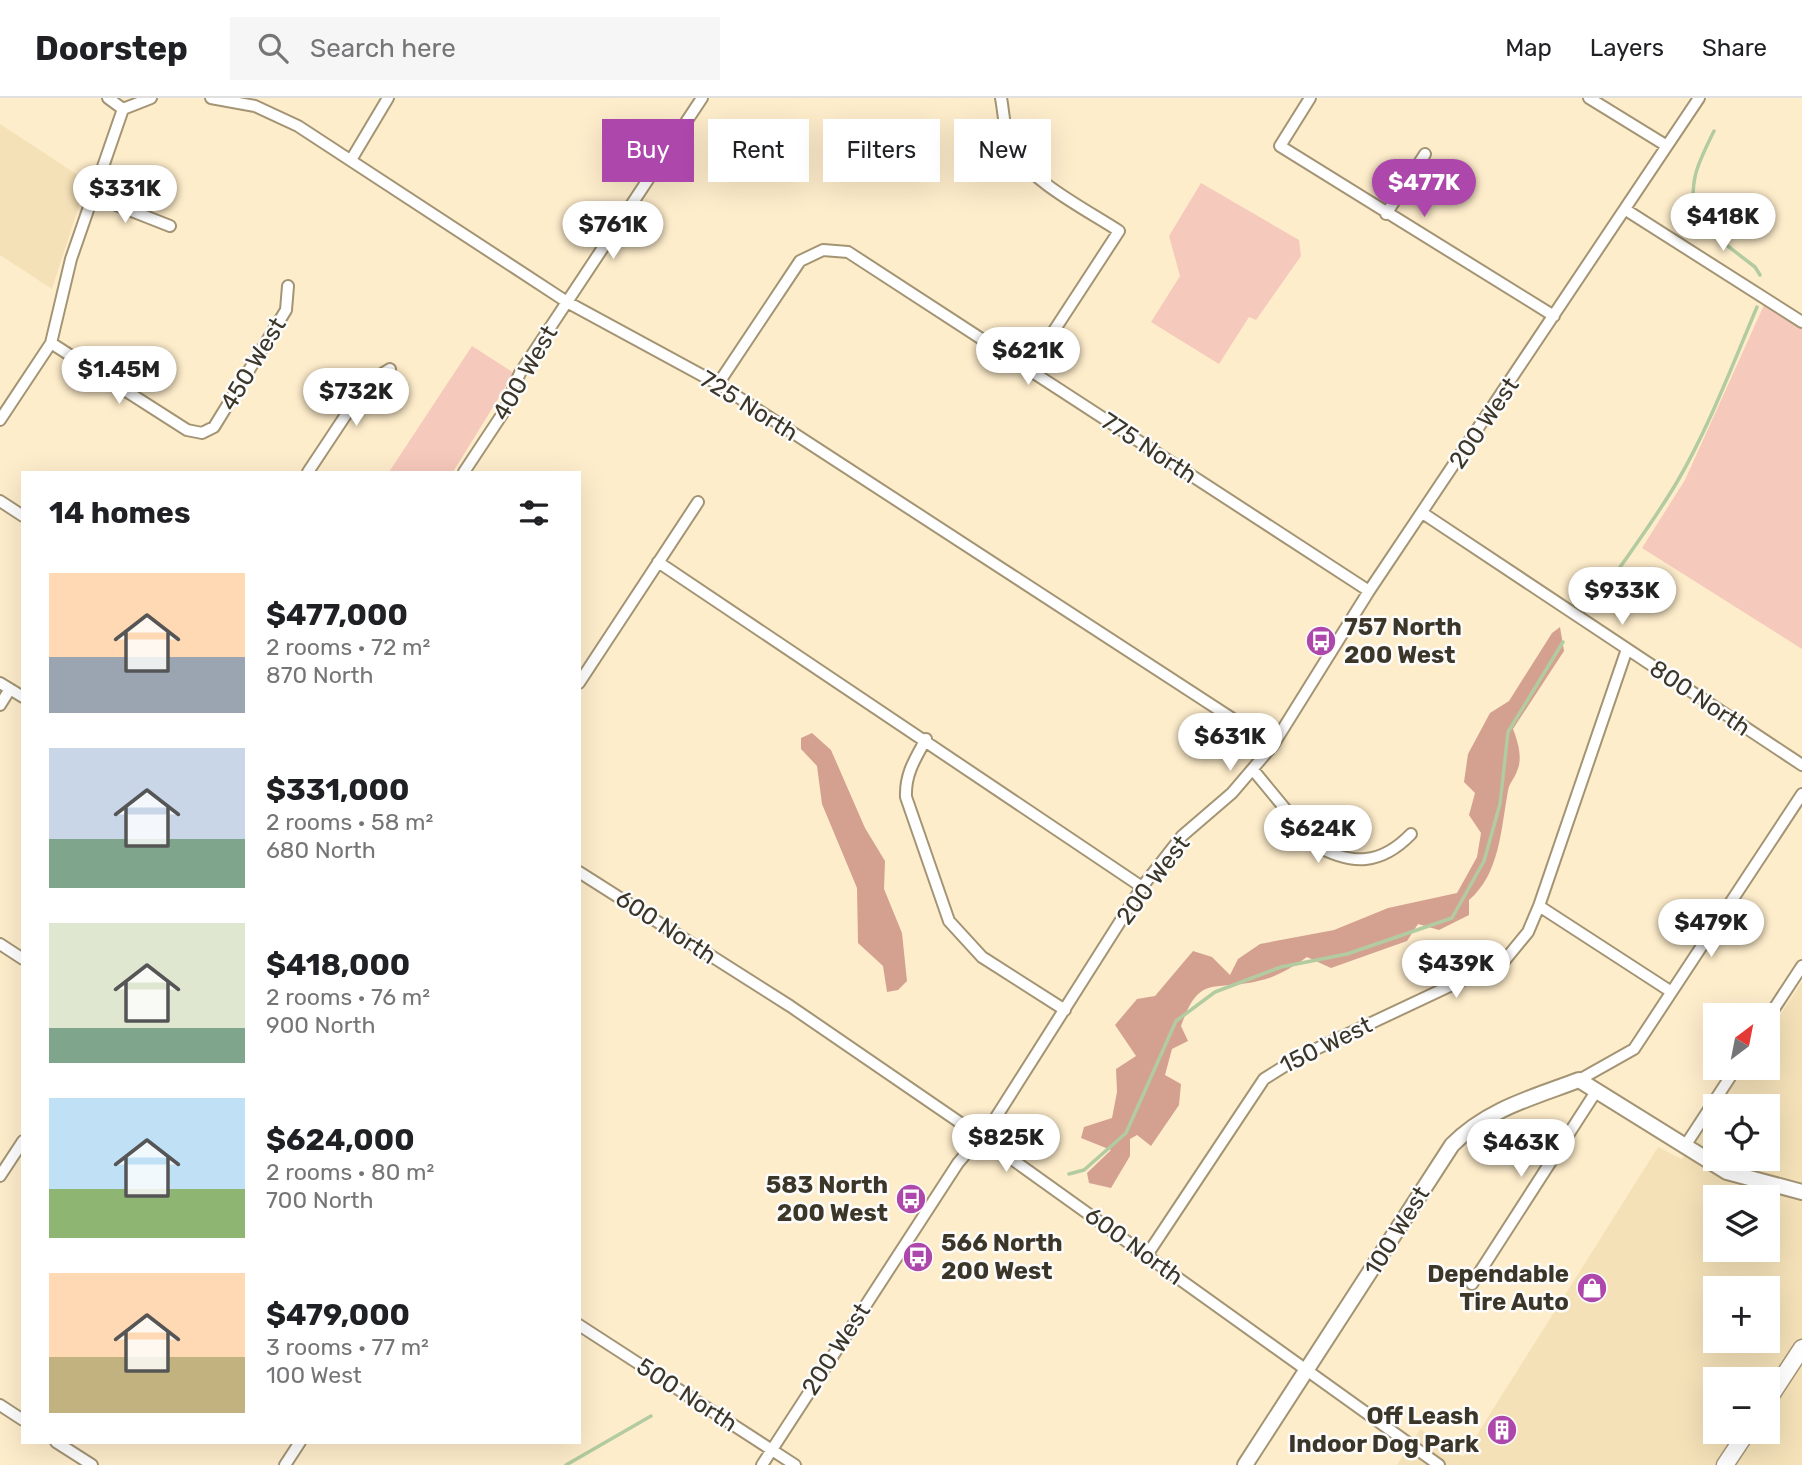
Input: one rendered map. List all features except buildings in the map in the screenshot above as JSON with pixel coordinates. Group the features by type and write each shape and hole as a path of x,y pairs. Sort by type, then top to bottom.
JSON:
{"main road":[{"path":"1780,1382 1802,1348"},
{"path":"1725,1465 1739,1444"}],"street":[{"path":"107,98 123,109"},
{"path":"0,420 51,343 71,259 123,109 150,98"},
{"name":"725 North","path":"211,98 255,106 298,126 567,302 718,384 1273,745"},
{"path":"351,160 388,98"},
{"name":"400 West","path":"465,471 503,413 520,373 702,98"},
{"path":"1001,98 1010,144 1018,159 1031,172 1119,231 1029,369"},
{"path":"1310,98 1280,146 1554,316"},
{"path":"1589,98 1667,146"},
{"name":"200 West","path":"762,1465 958,1163 981,1137 1065,1010 1142,887 1182,836 1254,771 1273,745 1369,592 1424,514 1699,98"},
{"path":"1386,214 1425,154"},
{"path":"91,195 170,226"},
{"path":"1626,210 1802,322"},
{"name":"775 North","path":"718,384 800,261 823,250 848,252 1369,592"},
{"name":"450 West","path":"51,343 187,430 202,433 214,427 286,310 288,286"},
{"path":"309,471 367,383 390,369"},
{"path":"0,501 21,515"},
{"path":"581,680 698,502"},
{"name":"800 North","path":"1424,514 1802,765"},
{"path":"658,562 926,739 1142,887"},
{"name":"150 West","path":"1147,1255 1264,1079 1299,1057 1505,960 1528,932 1627,649"},
{"path":"0,682 21,696"},
{"path":"0,705 10,689"},
{"path":"926,739 911,765 905,783 906,797 949,921 982,957 1065,1010"},
{"path":"1254,771 1315,845 1329,853 1355,859 1381,858 1396,850 1411,834"},
{"name":"100 West","path":"1245,1465 1307,1373 1452,1144 1470,1127 1491,1114 1579,1080 1634,1049 1802,794"},
{"name":"600 North","path":"581,873 790,1006 981,1137 1439,1465"},
{"path":"1539,906 1670,991"},
{"path":"0,944 21,958"},
{"path":"1778,1003 1802,966"},
{"path":"1579,1080 1727,1172 1802,1192"},
{"path":"1685,1146 1727,1080"},
{"path":"1472,1283 1597,1090"},
{"path":"0,1176 21,1144"},
{"name":"500 North","path":"581,1326 795,1465"},
{"path":"0,1405 21,1419"},
{"path":"59,1444 92,1465"},
{"path":"285,1465 299,1444"}],"shaded area":[{"path":"0,124 87,181 52,289 0,255"},
{"path":"1201,183 1299,240 1301,256 1256,320 1249,317 1219,364 1151,322 1180,276 1169,236"},
{"path":"1764,305 1802,329 1802,649 1642,548 1685,480"},
{"path":"472,346 514,373 454,471 390,471"},
{"path":"1560,627 1564,651 1513,729 1519,750 1519,766 1509,788 1498,850 1487,877 1469,900 1469,915 1439,930 1418,924 1407,941 1331,968 1307,957 1284,972 1265,979 1202,991 1188,1009 1181,1026 1188,1041 1172,1049 1165,1075 1181,1084 1179,1105 1151,1146 1137,1135 1130,1139 1130,1156 1111,1188 1089,1183 1087,1173 1111,1150 1081,1138 1084,1127 1112,1118 1117,1092 1116,1069 1136,1056 1115,1025 1137,999 1155,996 1193,951 1212,957 1230,975 1238,959 1260,944 1334,930 1388,908 1457,893 1477,857 1481,833 1469,815 1475,793 1464,782 1468,754 1490,713 1509,701 1552,633"},
{"path":"812,733 831,750 865,828 885,861 884,889 902,933 907,981 898,990 887,992 883,966 858,943 857,888 822,804 817,766 801,749 801,738"},
{"path":"1802,982 1802,1465 1397,1465 1420,1429 1463,1457 1658,1147 1682,1159 1703,1128 1703,1171 1780,1171 1780,1094 1726,1094 1736,1080 1780,1080 1780,1015"}],"waterway":[{"path":"1714,131 1696,174 1693,194 1694,220 1755,267 1760,275"},
{"path":"1595,602 1658,513 1689,461 1720,396 1757,307"},
{"path":"1069,1174 1084,1170 1126,1133 1176,1021 1215,992 1281,967 1347,954 1452,918 1484,861 1500,804 1508,732 1563,642"},
{"path":"566,1465 651,1416"}],"place":[{"name":"757 North 200 West","path":"1321,641"},
{"name":"583 North 200 West","path":"911,1199"},
{"name":"566 North 200 West","path":"918,1257"},
{"name":"Dependable Tire Auto","path":"1592,1288"},
{"name":"Off Leash Indoor Dog Park","path":"1502,1430"}]}
